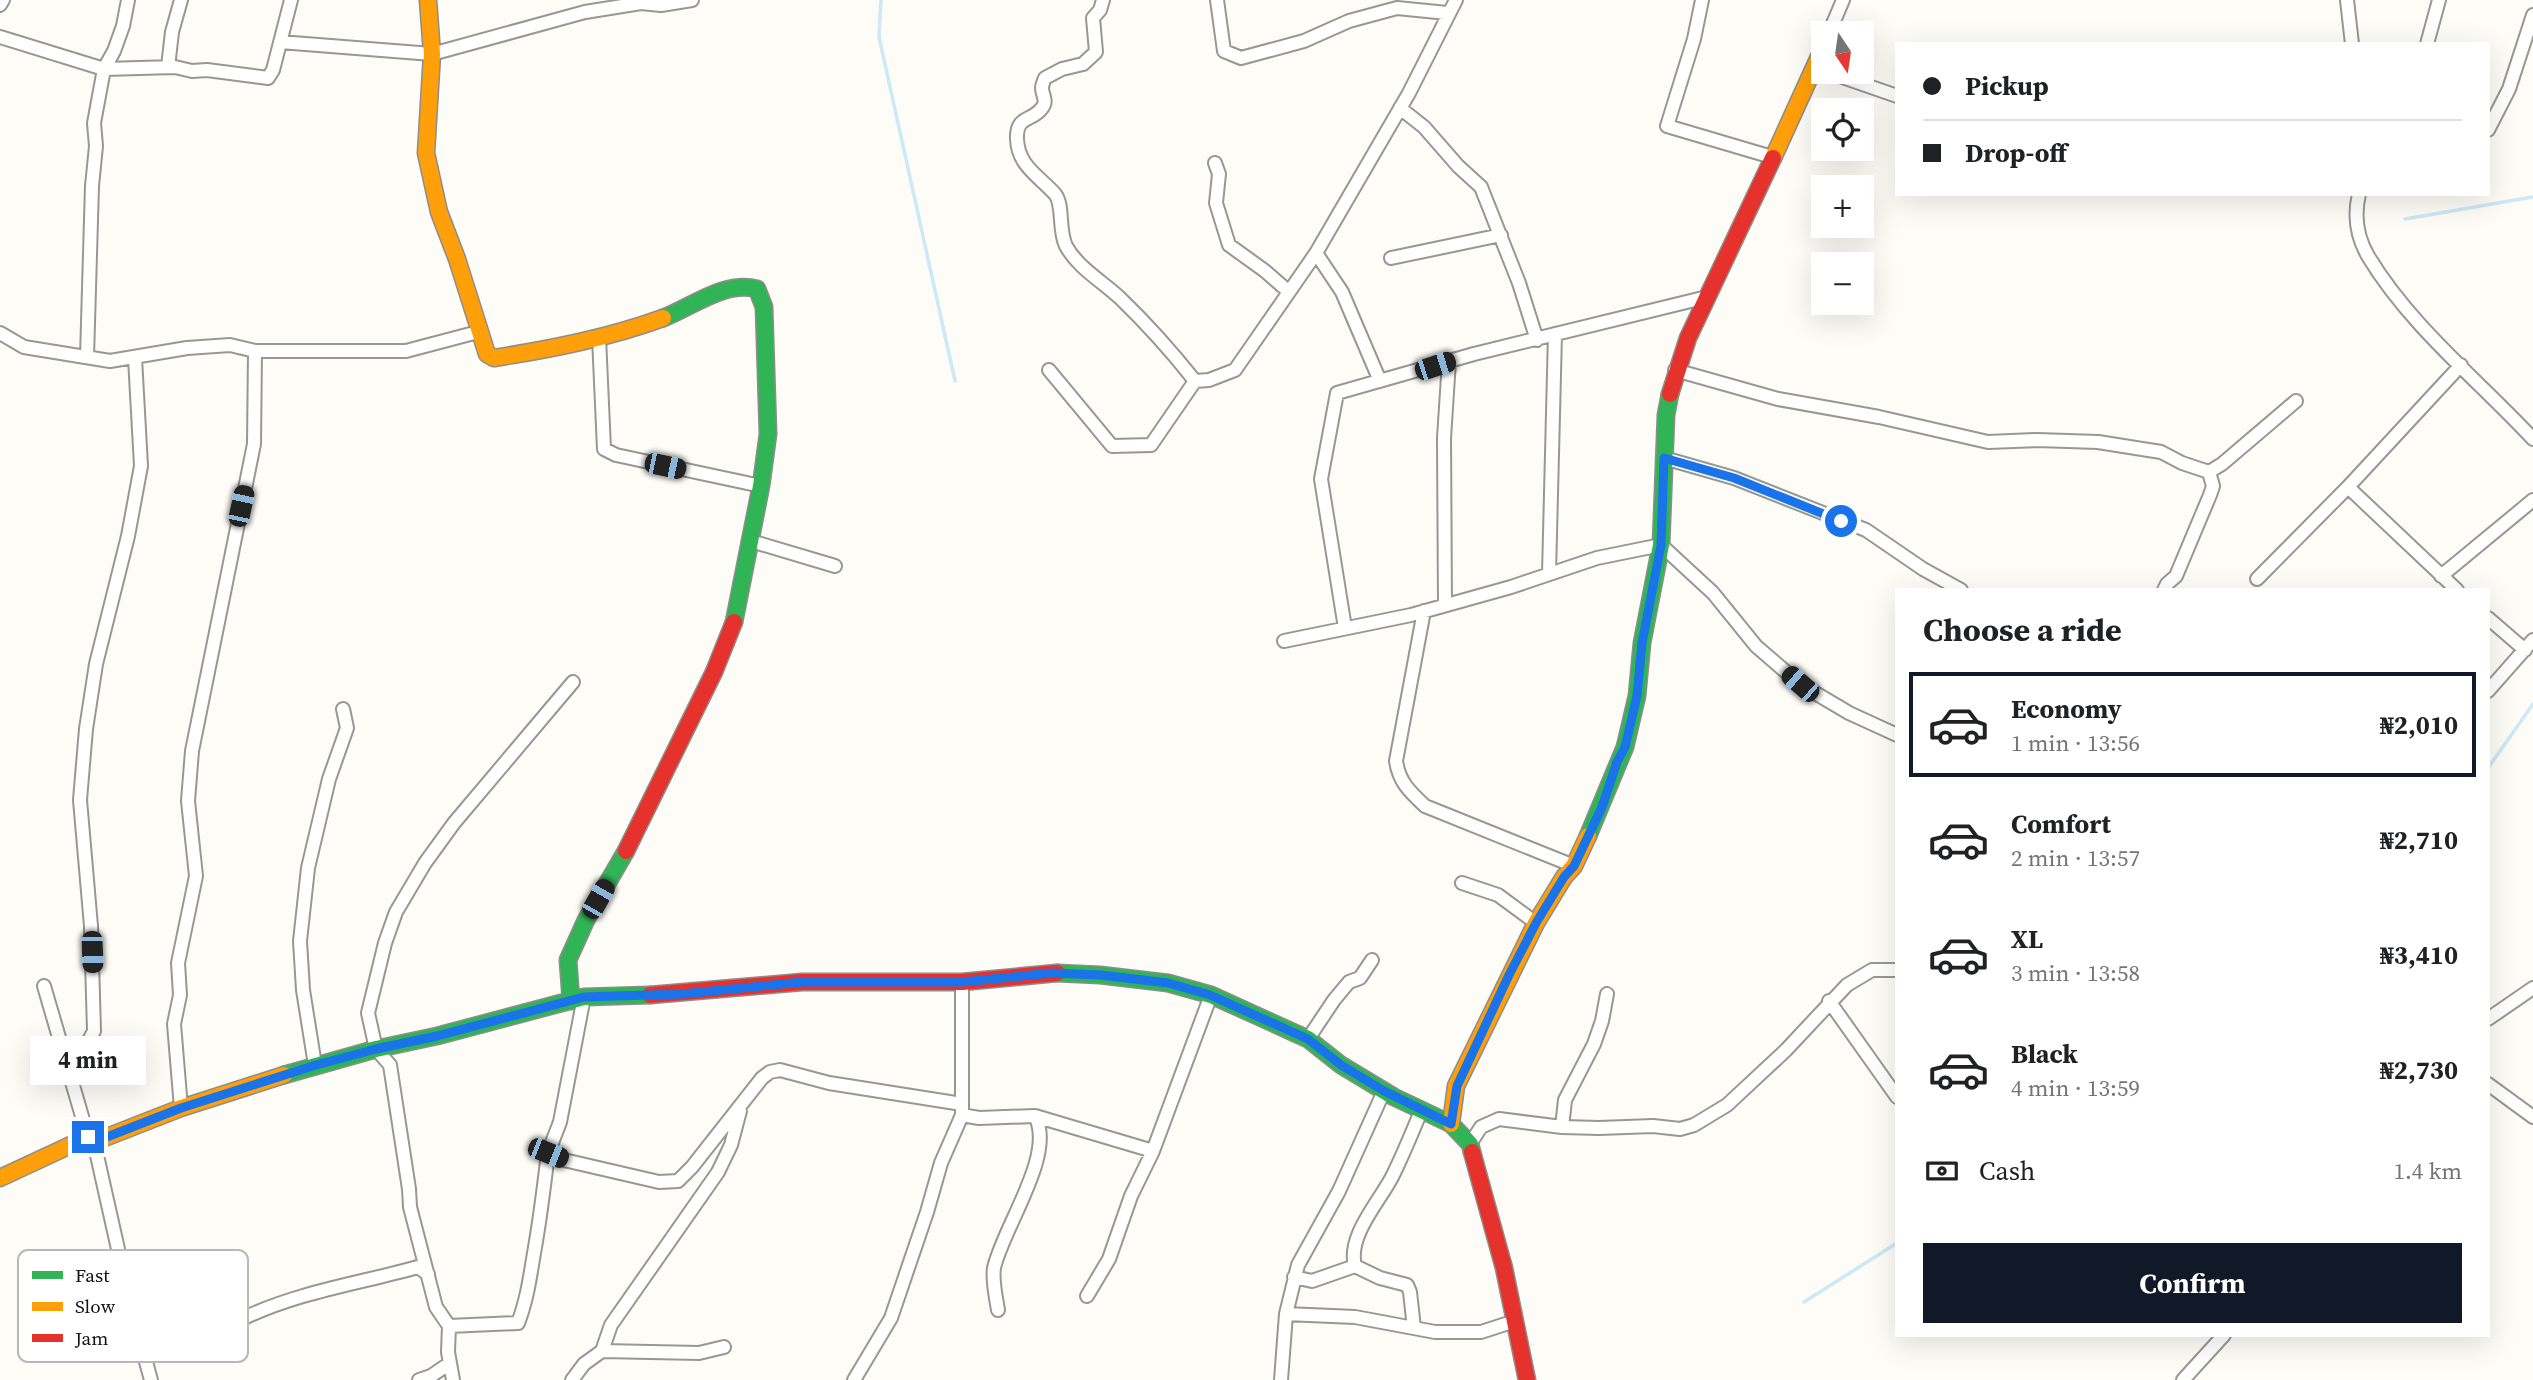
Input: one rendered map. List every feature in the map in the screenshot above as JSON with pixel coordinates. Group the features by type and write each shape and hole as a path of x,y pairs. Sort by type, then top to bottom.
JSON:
{"street":[{"path":"0,5 3,0"},
{"path":"87,357 92,186 96,146 94,122 104,69 123,26 128,0"},
{"path":"168,67 172,32 181,0"},
{"path":"0,37 104,69 168,67 268,78 273,70 291,0"},
{"path":"428,0 432,54 426,153 439,212 487,354 494,358 555,350 676,313 708,298 742,286 750,286 757,289 764,307 768,434 737,614 714,672 635,836 586,920 568,960 577,999 561,1122 548,1153 543,1201 525,1306 518,1323 449,1326"},
{"path":"280,42 432,54 540,23 642,1 661,5 692,0"},
{"path":"1103,0 1100,10 1093,18 1096,52 1083,64 1062,69 1045,78 1042,89 1045,100 1042,109 1021,122 1018,129 1020,153 1025,165 1057,196 1059,220 1066,246 1091,275 1159,336 1195,381"},
{"path":"1217,0 1224,51 1241,58 1304,41 1349,21 1397,8 1447,13"},
{"path":"1195,381 1209,380 1235,370 1316,253 1400,108 1456,0"},
{"path":"1702,0 1694,39 1667,126 1772,157"},
{"path":"1834,21 1843,0"},
{"path":"2347,0 2352,42"},
{"path":"2428,42 2439,0"},
{"path":"2490,126 2508,89 2533,15"},
{"path":"1451,1124 1457,1086 1536,923 1564,877 1574,866 1602,807 1617,762 1625,747 1637,696 1642,643 1661,545 1666,415 1675,370 1772,157 1814,84"},
{"path":"1862,84 1895,95"},
{"path":"1400,108 1424,127 1458,166 1481,187 1501,235 1536,340"},
{"path":"1215,163 1219,174 1216,203 1229,245 1289,292"},
{"path":"2358,196 2356,217 2367,255 2407,309 2533,439"},
{"path":"1391,258 1501,235"},
{"path":"1316,253 1342,292 1380,381"},
{"path":"1345,628 1321,479 1337,393 1449,361 1707,298"},
{"path":"0,333 24,347 110,360 187,348 230,345 255,351 406,351 478,331"},
{"path":"1549,574 1555,334"},
{"path":"599,337 604,449 616,455 761,486"},
{"path":"181,1108 174,1024 180,995 178,964 196,876 188,801 192,751 254,444 255,351"},
{"path":"69,1078 94,1031 91,926 80,800 86,729 96,664 128,536 141,466 135,358"},
{"path":"1445,605 1444,438 1449,361"},
{"path":"2257,579 2348,487 2460,365"},
{"path":"1049,370 1112,446 1151,445 1195,381"},
{"path":"1675,370 1778,399 1880,417 1988,442 2098,442 2161,452 2209,472"},
{"path":"2209,472 2296,401"},
{"path":"1664,458 1734,478 1866,530 1923,569 1957,588"},
{"path":"2165,588 2176,576 2210,495 2213,486 2209,472"},
{"path":"2348,487 2455,588"},
{"path":"2441,576 2533,500"},
{"path":"751,541 786,554 835,566"},
{"path":"1283,641 1424,611 1597,558 1661,545"},
{"path":"1661,545 1713,593 1756,646 1800,684 1849,713 1895,734"},
{"path":"1424,611 1396,761 1398,776 1408,791 1425,806 1574,866"},
{"path":"2490,619 2529,645 2490,689"},
{"path":"453,1380 449,1326 436,1307 410,1207 390,1065 376,1049 368,1013 385,943 396,912 425,863 454,823 573,682"},
{"path":"316,1065 301,978 300,941 308,868 329,779 346,728 343,709"},
{"path":"1462,883 1498,895 1536,923"},
{"path":"1308,1039 1334,1000 1349,982 1360,978 1372,960"},
{"path":"1469,1144 1481,1127 1499,1119 1562,1127 1653,1126 1680,1129 1694,1125 1727,1105 1786,1050 1829,1001 1847,985 1872,970 1895,970"},
{"path":"0,1178 91,1139 316,1065 577,999 682,994 802,982 962,982 1052,973 1100,975 1168,983 1210,995 1308,1039 1341,1065 1384,1091 1451,1124 1469,1144 1501,1256 1527,1380"},
{"path":"854,1380 891,1318 941,1163 962,1110 962,982"},
{"path":"44,986 69,1078 91,1139 117,1250"},
{"path":"2490,1018 2533,988"},
{"path":"1562,1127 1565,1100 1594,1044 1607,994"},
{"path":"1087,1296 1109,1259 1131,1196 1153,1151 1210,995"},
{"path":"1829,1001 1895,1094"},
{"path":"548,1153 564,1160 659,1182 678,1181 762,1078 770,1072 780,1070 829,1083 962,1110 979,1118 1035,1116 1153,1151"},
{"path":"2490,1085 2533,1116"},
{"path":"1281,1380 1286,1314 1298,1265 1339,1191 1384,1091"},
{"path":"572,1380 584,1364 602,1351 611,1325 718,1172 731,1145 741,1104"},
{"path":"1355,1266 1353,1256 1364,1222 1392,1178 1421,1111"},
{"path":"998,1310 993,1272 998,1251 1029,1182 1041,1140 1040,1125 1035,1116"},
{"path":"1294,1277 1312,1281 1355,1266 1380,1278 1407,1285 1414,1328"},
{"path":"248,1316 321,1291 418,1267 428,1274"},
{"path":"1286,1314 1356,1317 1435,1332 1481,1332 1515,1321"},
{"path":"2183,1380 2222,1337"},
{"path":"602,1351 699,1353 724,1347"},
{"path":"146,1362 151,1380"},
{"path":"419,1380 431,1376 450,1363"}],"waterway":[{"path":"881,0 879,37 955,381"},
{"path":"2405,219 2533,197"},
{"path":"2490,765 2533,704"},
{"path":"1804,1302 1895,1244"}],"traffic: fast":[{"path":"663,318 709,296 733,288 757,289 764,307 768,434 761,486 734,622"},
{"path":"1588,836 1625,747 1637,696 1642,643 1661,545 1666,415 1670,394"},
{"path":"571,1001 568,960 586,920 626,851"},
{"path":"1057,973 1168,983 1211,995 1308,1039 1341,1065 1394,1097 1451,1124 1470,1144 1472,1152"},
{"path":"284,1075 584,997 650,995"}],"traffic: slow":[{"path":"428,0 432,54 426,153 439,212 487,354 494,358 558,347 663,318"},
{"path":"1773,158 1811,75"},
{"path":"1451,1124 1456,1086 1536,923 1564,877 1574,866 1588,836"},
{"path":"0,1178 88,1137 94,1142 181,1108 284,1075"}],"traffic: jam":[{"path":"1670,394 1688,338 1773,158"},
{"path":"626,851 714,672 734,622"},
{"path":"650,995 802,982 962,982 1057,973"},
{"path":"1472,1152 1504,1268 1527,1380"}],"route":[{"path":"88,1137 94,1142 181,1108 316,1065 584,997 682,994 802,982 962,982 1052,973 1100,975 1168,983 1210,995 1308,1039 1341,1065 1394,1097 1451,1124 1457,1086 1536,923 1564,877 1574,866 1602,807 1617,762 1625,747 1637,696 1642,643 1661,545 1664,458 1734,478 1841,521"}]}
